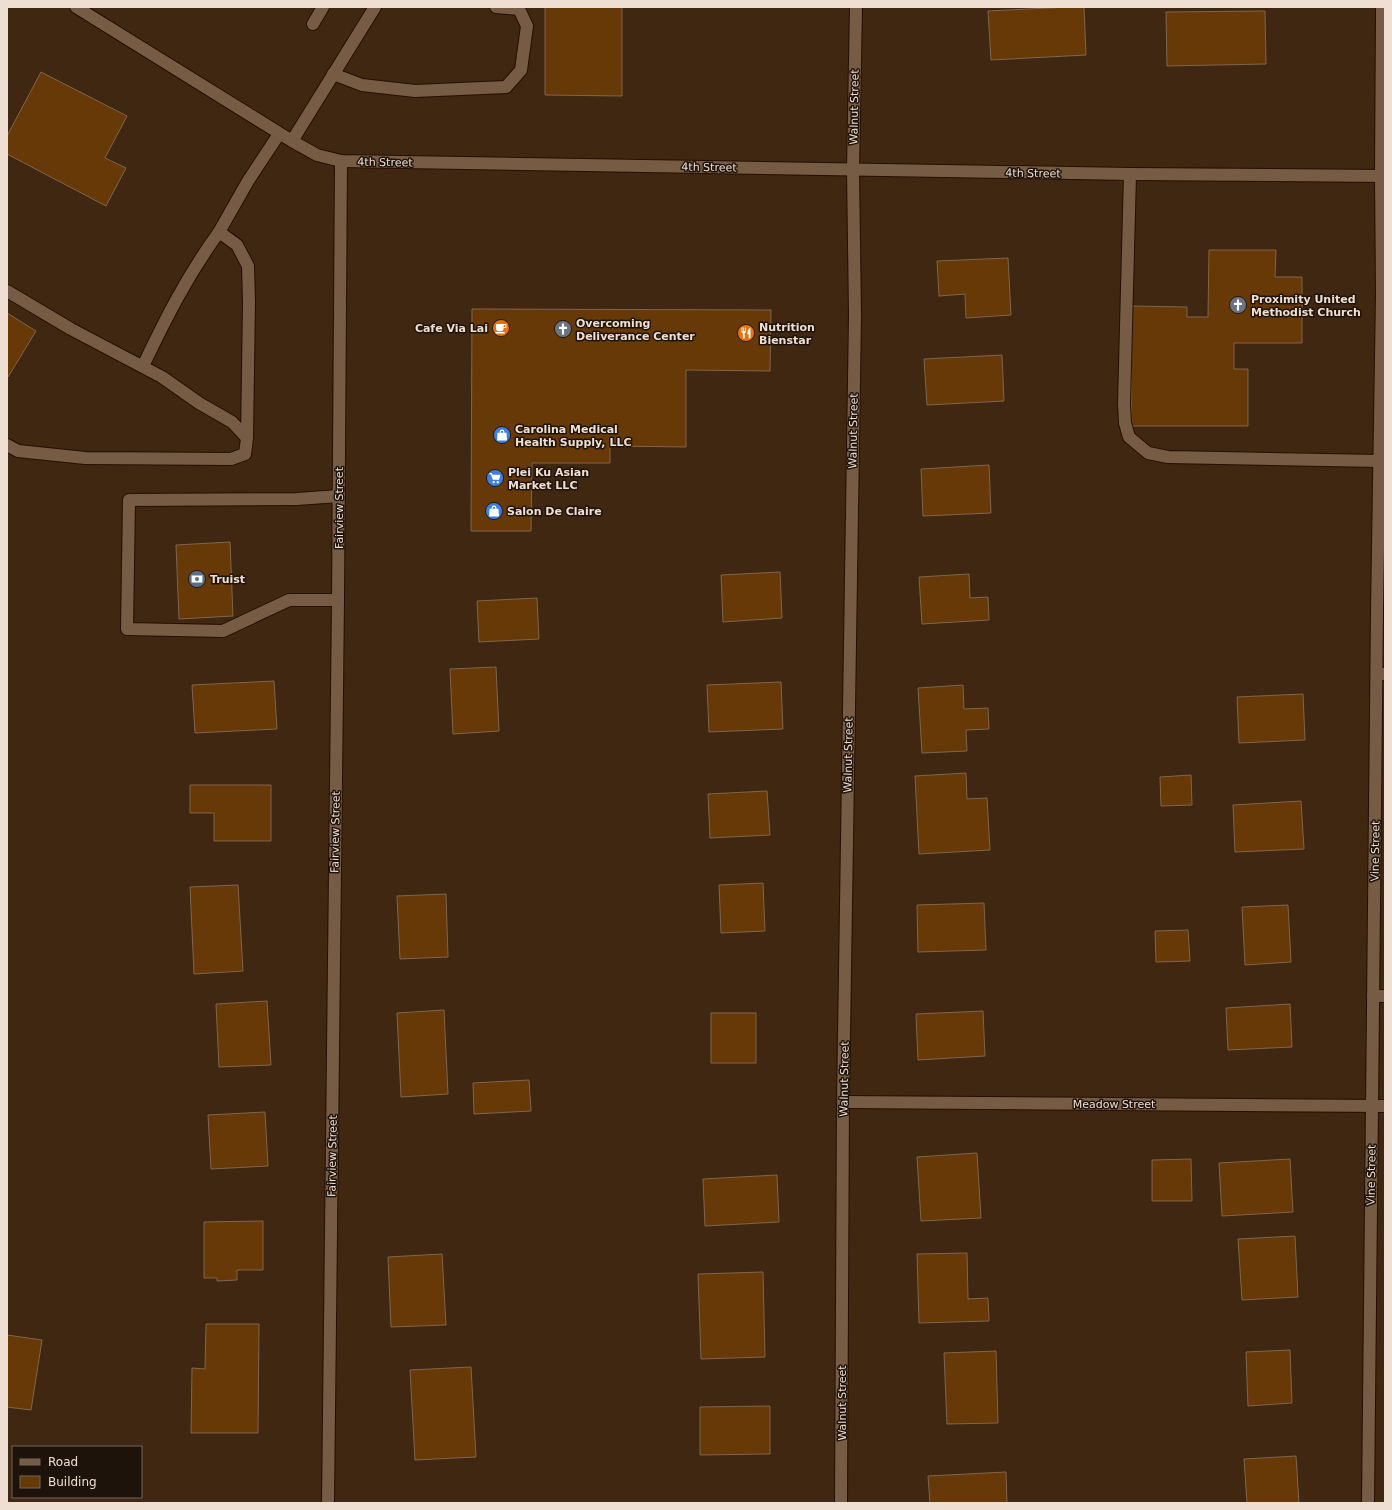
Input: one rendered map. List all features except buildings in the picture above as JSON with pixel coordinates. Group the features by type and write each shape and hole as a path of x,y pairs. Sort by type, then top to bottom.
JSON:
{"street":[{"name":"4th Street","path":"76,7 279,134 316,155 342,161 1130,174 1383,176"},
{"path":"313,24 323,7"},
{"path":"292,141 375,7"},
{"path":"333,74 362,85 415,92 506,87 521,70 527,26 520,9 496,7"},
{"name":"Walnut Street","path":"842,1503 843,1102 855,315 853,170 856,7"},
{"name":"Vine Street","path":"1368,1503 1372,1106 1379,996 1381,674 1379,461 1383,379 1384,294 1382,7"},
{"path":"143,366 169,312 199,260 219,232 248,181 279,134"},
{"name":"Fairview Street","path":"328,1503 342,161"},
{"path":"1130,174 1124,404 1125,422 1129,437 1148,453 1168,457 1379,461"},
{"path":"7,445 18,451 85,458 231,459 245,454 247,438 249,302 248,266 237,245 219,232"},
{"path":"7,291 71,329 162,376 199,403 232,422 247,438"},
{"path":"338,600 289,600 223,631 127,629 129,500 297,500 339,496"},
{"name":"Meadow Street","path":"843,1102 1385,1106"}],"place":[{"name":"Proximity United Methodist Church","path":"1238,305"},
{"name":"Cafe Via Lai","path":"501,328"},
{"name":"Overcoming Deliverance Center","path":"563,329"},
{"name":"Nutrition Bienstar","path":"746,333"},
{"name":"Carolina Medical Health Supply, LLC","path":"502,435"},
{"name":"Plei Ku Asian Market LLC","path":"495,478"},
{"name":"Salon De Claire","path":"494,511"},
{"name":"Truist","path":"197,579"}]}
